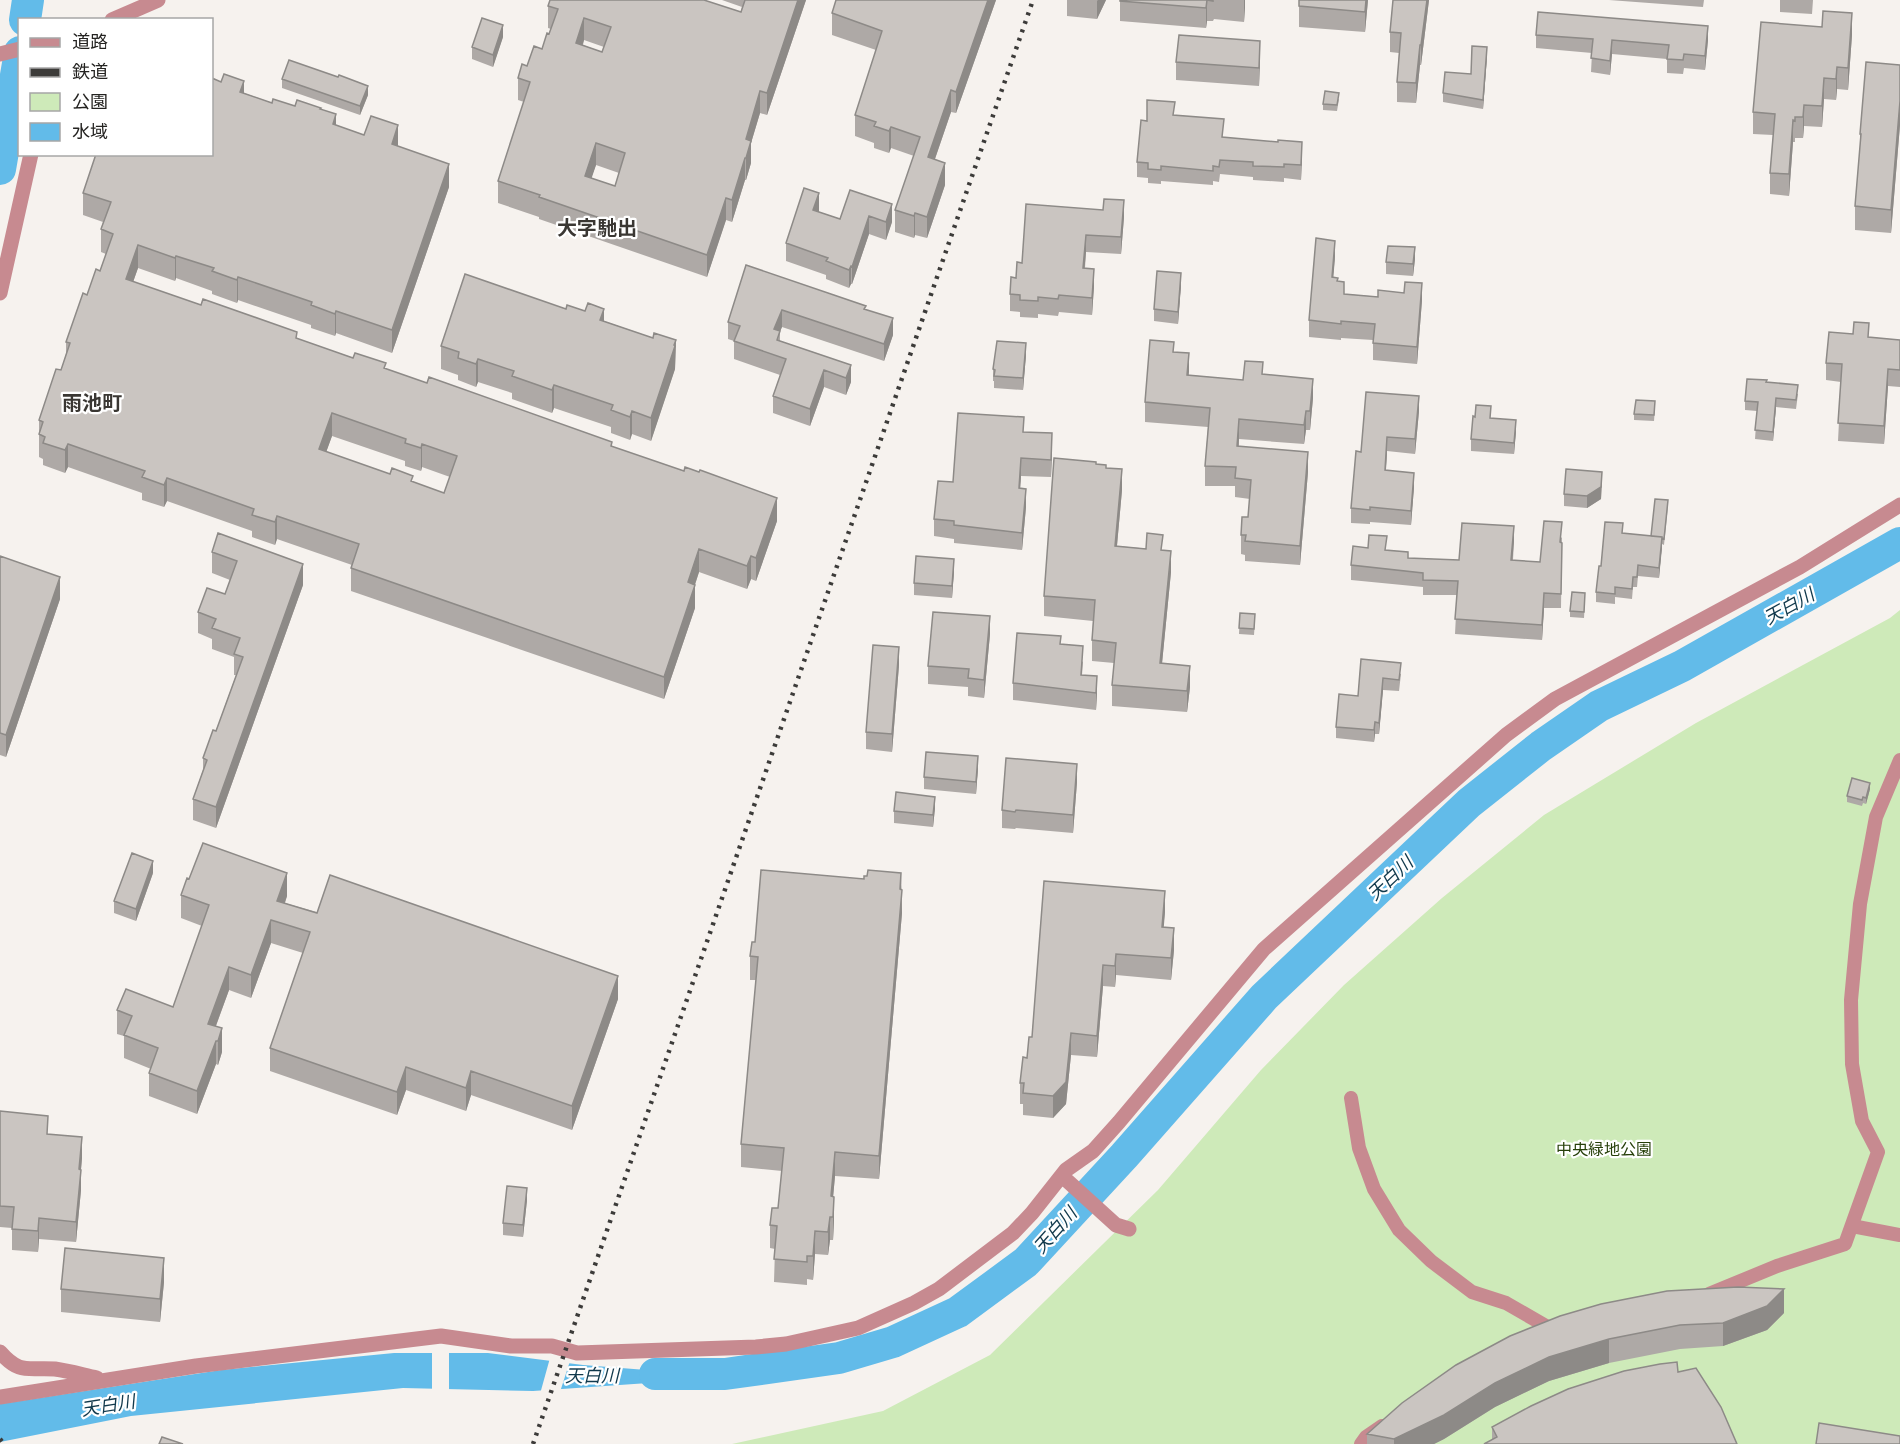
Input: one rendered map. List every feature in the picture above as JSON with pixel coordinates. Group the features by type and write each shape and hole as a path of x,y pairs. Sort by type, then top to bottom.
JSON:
{"street":[{"path":"117,18 158,0"},
{"path":"0,54 18,50"},
{"path":"0,292 31,156"},
{"path":"0,1397 196,1366 441,1336 511,1346 552,1346 577,1353 756,1347 786,1344 858,1328 894,1313 939,1288 1013,1233 1065,1179 1066,1170 1093,1151 1119,1122 1264,949 1506,735 1555,699 1800,567 1900,505"},
{"path":"1696,1300 1778,1266 1845,1244 1852,1226 1878,1152 1862,1121 1852,1064 1851,1000 1860,904 1876,817 1900,759"},
{"path":"1351,1098 1359,1148 1374,1189 1399,1230 1431,1261 1472,1292 1506,1303 1546,1327"},
{"path":"1065,1179 1123,1227"},
{"path":"1852,1226 1900,1235"},
{"path":"0,1352 10,1363 25,1369 55,1369 105,1380"},
{"path":"1361,1444 1366,1437 1394,1417"}],"green space":[{"name":"中央緑地公園","path":"1900,610 1900,1444 732,1444 883,1411 990,1355 1158,1190 1261,1070 1344,985 1442,898 1544,815 1696,723 1890,618"}],"water":[{"path":"394,1353 488,1353 583,1365 735,1377 533,1391 403,1388 131,1416 0,1442 0,1404 221,1370"}],"pier":[{"path":"432,1350 449,1350 449,1392 432,1392"},
{"path":"550,1358 570,1361 560,1392 540,1394"}],"building":[{"path":"550,0 704,0 741,12 745,0 798,0 767,93 760,91 746,139 751,141 746,158 732,200 726,198 707,255 498,181 530,82 518,78 522,64 527,66 534,46 542,49 558,9 548,6","holes":["584,18 611,27 602,52 576,43","596,143 625,153 615,186 585,176"]},
{"path":"836,0 988,0 956,92 951,90 928,157 945,163 927,217 915,213 914,216 895,210 920,137 891,127 889,131 874,126 876,122 855,115 882,31 832,13"},
{"path":"1120,0 1207,0 1206,8"},
{"path":"1299,0 1366,0 1365,12 1299,6"},
{"path":"1393,0 1427,0 1416,83 1397,82 1401,33 1390,32"},
{"path":"1823,11 1852,13 1848,68 1837,67 1836,79 1824,78 1822,106 1804,105 1803,117 1795,117 1795,121 1793,120 1789,174 1770,173 1775,114 1753,112 1761,22 1822,27"},
{"path":"1538,12 1708,26 1705,56 1684,54 1683,60 1667,59 1669,45 1612,40 1610,61 1591,58 1593,39 1536,35"},
{"path":"482,18 503,25 493,55 472,47"},
{"path":"1179,35 1260,41 1259,68 1176,62"},
{"path":"1472,46 1487,47 1483,100 1443,93 1445,72 1471,74"},
{"path":"289,60 368,86 360,106 282,79"},
{"path":"1866,62 1900,65 1900,101 1891,210 1855,206"},
{"path":"224,74 244,81 240,92 272,103 273,99 295,106 297,100 321,108 336,114 333,124 364,135 371,116 398,125 392,144 449,164 392,330 336,311 335,314 311,305 312,302 238,277 237,280 212,271 214,268 138,245 126,279 201,305 203,299 297,332 296,338 353,358 355,353 386,363 384,368 427,383 429,377 612,442 611,446 684,471 685,467 699,472 700,470 777,498 756,558 751,556 747,566 699,549 688,582 695,585 664,677 351,568 359,544 277,516 275,522 252,515 254,509 167,478 164,485 142,477 145,471 68,444 65,450 43,443 45,437 39,434 43,422 39,420 56,369 61,370 70,343 66,342 83,293 87,295 96,269 100,271 113,234 101,229 111,202 83,193 95,156 213,156 213,78 221,82","holes":["332,413 406,439 405,443 421,448 422,444 457,456 444,493 411,481 413,476 392,468 390,474 319,449"]},
{"path":"1325,91 1339,93 1337,105 1323,104"},
{"path":"1147,100 1175,102 1173,115 1224,119 1222,137 1302,142 1301,165 1253,166 1253,162 1220,160 1219,167 1213,166 1213,171 1161,166 1161,170 1148,169 1148,163 1137,162 1141,120 1147,121"},
{"path":"804,188 819,193 813,210 840,219 850,190 892,204 886,222 869,216 849,270 826,261 828,258 786,243"},
{"path":"1104,199 1124,200 1121,237 1086,235 1083,268 1094,269 1092,298 1059,295 1058,299 1038,297 1038,301 1020,300 1020,295 1010,294 1011,277 1016,278 1017,262 1022,263 1026,204 1103,210"},
{"path":"1316,238 1335,241 1332,277 1344,282 1344,294 1378,297 1378,290 1404,293 1405,282 1422,283 1417,347 1373,343 1375,324 1341,321 1341,324 1309,320"},
{"path":"1388,246 1415,247 1413,264 1386,262"},
{"path":"746,265 866,306 864,309 893,318 884,344 782,310 774,329 780,331 777,340 851,365 846,378 824,370 810,409 773,396 786,359 734,341 740,326 728,322"},
{"path":"1157,271 1181,273 1178,312 1154,309"},
{"path":"465,274 566,309 567,305 585,311 588,303 604,309 600,320 653,338 654,333 676,340 651,418 632,411 630,417 611,410 613,405 554,385 552,390 512,376 514,371 478,359 476,364 458,358 459,352 441,346"},
{"path":"1854,322 1869,323 1868,337 1900,340 1900,370 1888,369 1884,426 1838,423 1842,364 1826,363 1829,332 1853,334"},
{"path":"1150,340 1174,342 1173,352 1189,353 1187,375 1243,380 1245,361 1263,362 1262,374 1313,379 1310,411 1306,411 1304,425 1239,419 1237,446 1308,452 1300,546 1245,541 1246,535 1241,535 1242,517 1248,517 1251,480 1235,478 1236,467 1205,466 1210,408 1145,402"},
{"path":"997,341 1026,343 1023,378 994,376"},
{"path":"1747,379 1798,385 1796,400 1776,398 1773,432 1755,430 1758,402 1745,401"},
{"path":"1366,392 1419,396 1415,439 1387,437 1385,470 1414,473 1411,511 1370,507 1370,510 1351,508 1356,451 1361,452"},
{"path":"1636,400 1655,401 1654,415 1634,414"},
{"path":"1476,405 1491,406 1490,418 1516,420 1514,443 1471,439"},
{"path":"958,413 1024,417 1023,432 1052,433 1051,460 1021,458 1019,488 1026,489 1022,533 954,525 954,521 934,519 938,481 953,482"},
{"path":"1054,458 1096,462 1096,464 1106,465 1106,468 1122,469 1115,546 1146,549 1147,533 1163,535 1161,550 1171,551 1160,663 1190,666 1187,691 1112,685 1116,643 1092,640 1095,600 1044,596"},
{"path":"1566,469 1602,472 1601,487 1587,496 1564,494"},
{"path":"1655,499 1668,500 1664,539 1651,536"},
{"path":"1544,521 1562,522 1560,542 1562,543 1561,594 1544,593 1542,625 1455,619 1458,581 1423,580 1423,573 1351,565 1353,546 1368,548 1369,535 1387,536 1385,550 1408,552 1408,558 1459,560 1462,523 1514,526 1511,560 1540,562"},
{"path":"1605,522 1623,523 1622,533 1662,537 1659,568 1638,565 1637,577 1633,577 1632,589 1615,587 1615,594 1596,592"},
{"path":"218,533 303,564 216,807 193,799 207,760 203,758 213,730 216,731 243,657 234,654 240,638 212,628 216,619 198,612 207,588 225,594 237,561 212,552"},
{"path":"0,556 60,577 6,735 0,733"},
{"path":"916,556 954,559 952,586 914,583"},
{"path":"1572,592 1585,593 1584,612 1570,611"},
{"path":"933,612 990,616 984,680 968,678 969,669 928,666"},
{"path":"1240,613 1255,614 1254,629 1239,628"},
{"path":"1017,633 1061,636 1060,644 1083,646 1081,675 1097,676 1096,693 1013,683"},
{"path":"873,645 899,647 892,734 866,732"},
{"path":"1361,659 1401,663 1399,680 1383,678 1379,723 1375,722 1374,730 1336,727 1339,694 1358,696"},
{"path":"926,752 978,756 976,782 924,777"},
{"path":"1006,758 1077,764 1073,815 1002,810"},
{"path":"1852,778 1870,783 1866,798 1863,797 1862,800 1847,796"},
{"path":"896,792 935,797 933,815 894,811"},
{"path":"203,843 287,873 277,901 317,913 330,875 618,976 572,1106 471,1071 466,1088 406,1067 397,1092 270,1048 310,932 271,920 251,975 229,967 208,1024 222,1028 197,1091 149,1073 158,1048 124,1035 132,1016 117,1010 126,989 173,1007 209,905 181,895"},
{"path":"132,853 153,861 136,909 114,901"},
{"path":"761,870 864,879 868,870 901,873 900,889 902,890 879,1156 835,1152 831,1196 834,1197 833,1217 830,1217 828,1232 815,1231 813,1256 807,1256 807,1262 774,1259 777,1226 770,1225 772,1208 778,1208 784,1148 741,1144 758,957 750,956 752,942 755,942"},
{"path":"1044,881 1165,891 1162,927 1174,928 1171,958 1116,954 1115,966 1103,965 1097,1036 1071,1033 1066,1082 1053,1096 1023,1093 1024,1083 1020,1083 1023,1057 1027,1058 1029,1037 1032,1037"},
{"path":"0,1111 48,1116 47,1134 82,1137 76,1222 39,1218 38,1231 12,1229 14,1207 0,1206"},
{"path":"507,1186 527,1188 523,1225 503,1223"},
{"path":"65,1248 164,1258 160,1299 61,1289"},
{"path":"1738,1287 1784,1289 1767,1306 1723,1323 1680,1325 1609,1339 1549,1357 1495,1383 1444,1415 1394,1439 1367,1434 1402,1403 1456,1365 1510,1336 1560,1316 1601,1304 1667,1291"},
{"path":"1677,1362 1678,1372 1696,1368 1721,1407 1737,1444 1484,1444 1497,1437 1492,1427 1568,1389 1624,1371"},
{"path":"1819,1423 1900,1436 1900,1444 1816,1444"},
{"path":"162,1437 183,1444 159,1444"}],"waterway":[{"path":"25,18 28,0"},
{"path":"0,169 18,64"},
{"name":"天白川","path":"655,1374 725,1374 839,1358 893,1342 958,1312 1026,1262 1124,1156 1264,997 1469,803 1541,746 1599,706 1682,666 1900,543"}],"railway":[{"path":"533,1444 1033,0"},
{"path":"0,1439 4,1444"}],"district":[{"name":"大字馳出","path":"597,228"},
{"name":"雨池町","path":"92,403"}]}
